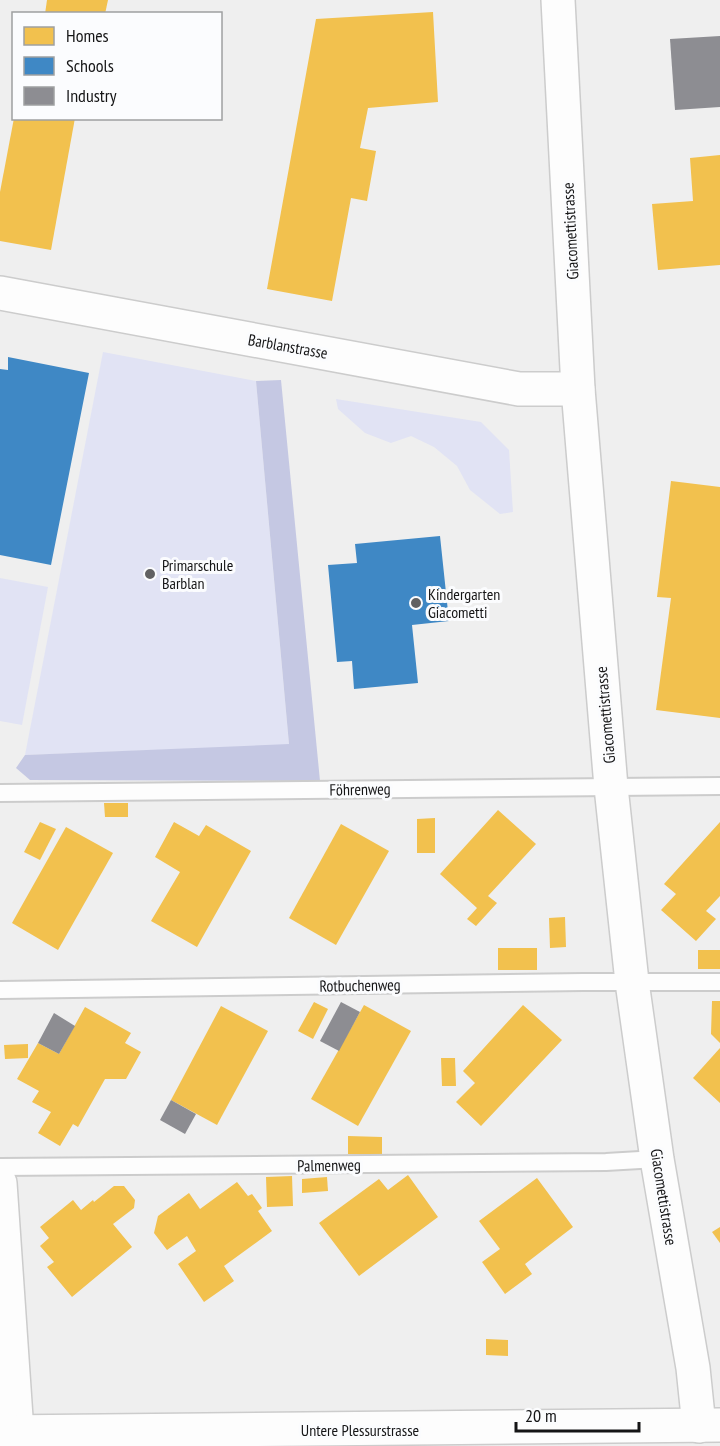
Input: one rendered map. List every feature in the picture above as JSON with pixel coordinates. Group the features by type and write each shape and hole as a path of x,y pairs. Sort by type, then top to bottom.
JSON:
{"street":[{"name":"Giacomettistrasse","path":"558,0 578,388 611,787 632,982 657,1159 693,1368 709,1426"},
{"name":"Barblanstrasse","path":"0,293 519,388 578,388"},
{"path":"0,1183 8,1432"},
{"name":"Untere Plessurstrasse","path":"8,1432 709,1426"}],"lane":[{"name":"Föhrenweg","path":"0,793 720,786"},
{"name":"Rotbuchenweg","path":"0,990 720,982"},
{"name":"Palmenweg","path":"0,1167 606,1162 657,1159"}],"shaded area":[{"name":"Primarschule Barblan","path":"103,352 256,381 289,745 25,755"},
{"path":"281,380 320,781 30,780 16,768 25,755 289,744 256,381"},
{"path":"336,399 481,422 509,450 513,512 500,514 470,490 457,466 434,447 411,436 391,443 365,433 338,409"},
{"path":"0,578 48,587 22,725 0,721"}],"building: Homes":[{"path":"47,0 108,0 105,12 45,12"},
{"path":"433,12 438,102 368,108 360,148 376,151 367,201 351,198 332,301 267,289 316,19"},
{"path":"14,120 75,120 51,250 0,241 0,192"},
{"path":"720,155 720,265 658,270 652,204 693,201 690,158"},
{"path":"671,481 720,487 720,718 656,710 671,598 657,597"},
{"path":"104,803 128,803 128,817 105,817"},
{"path":"498,810 536,844 488,896 497,903 476,926 467,919 477,908 440,874"},
{"path":"435,818 435,853 417,853 417,819"},
{"path":"40,822 56,829 40,860 24,852"},
{"path":"174,822 199,836 206,825 251,851 197,947 151,921 180,872 155,857"},
{"path":"720,822 720,896 706,911 716,919 696,941 661,910 676,894 664,884"},
{"path":"341,824 389,851 336,945 289,918"},
{"path":"66,827 113,853 58,950 12,923"},
{"path":"565,917 566,947 550,948 549,918"},
{"path":"498,948 537,948 537,970 498,970"},
{"path":"698,950 720,950 720,969 698,969"},
{"path":"712,1001 720,1001 720,1043 711,1034"},
{"path":"314,1002 328,1009 313,1039 298,1031"},
{"path":"364,1005 411,1031 358,1126 311,1099"},
{"path":"523,1005 562,1040 481,1126 456,1102 475,1083 463,1071"},
{"path":"221,1006 268,1031 217,1125 171,1100"},
{"path":"85,1007 131,1033 125,1043 141,1052 126,1079 105,1079 78,1127 73,1124 60,1146 38,1133 51,1112 32,1102 39,1091 17,1079 38,1043 59,1054"},
{"path":"28,1044 28,1058 5,1059 4,1045"},
{"path":"720,1048 720,1103 693,1078"},
{"path":"441,1058 455,1058 456,1086 442,1086"},
{"path":"348,1136 382,1137 382,1155 348,1154"},
{"path":"408,1175 438,1217 359,1276 319,1223 379,1179 388,1190"},
{"path":"292,1176 293,1206 267,1207 266,1177"},
{"path":"327,1177 328,1191 302,1193 302,1179"},
{"path":"537,1178 573,1227 525,1264 532,1274 505,1294 482,1262 500,1249 479,1221"},
{"path":"237,1182 248,1196 252,1194 262,1208 258,1211 272,1231 224,1266 234,1281 204,1302 178,1264 196,1251 187,1236 167,1250 154,1233 158,1216 189,1193 200,1209"},
{"path":"114,1186 124,1186 135,1200 134,1208 113,1224 132,1247 72,1297 47,1267 54,1262 40,1246 49,1238 40,1227 73,1200 81,1210"},
{"path":"720,1227 720,1243 712,1232"},
{"path":"486,1339 508,1340 508,1356 486,1355"}],"building: Schools":[{"path":"8,357 89,373 51,565 0,555 0,369 8,370"},
{"path":"440,536 449,621 412,625 418,683 354,689 352,661 337,662 328,565 357,563 355,544"}],"building: Industry":[{"path":"720,36 720,107 675,110 670,39"},
{"path":"341,1002 360,1012 339,1051 320,1041"},
{"path":"54,1013 75,1026 59,1054 38,1043"},
{"path":"171,1100 196,1114 185,1134 160,1120"}],"place":[{"name":"Primarschule Barblan","path":"150,574"},
{"name":"Kindergarten Giacometti","path":"416,603"}]}
